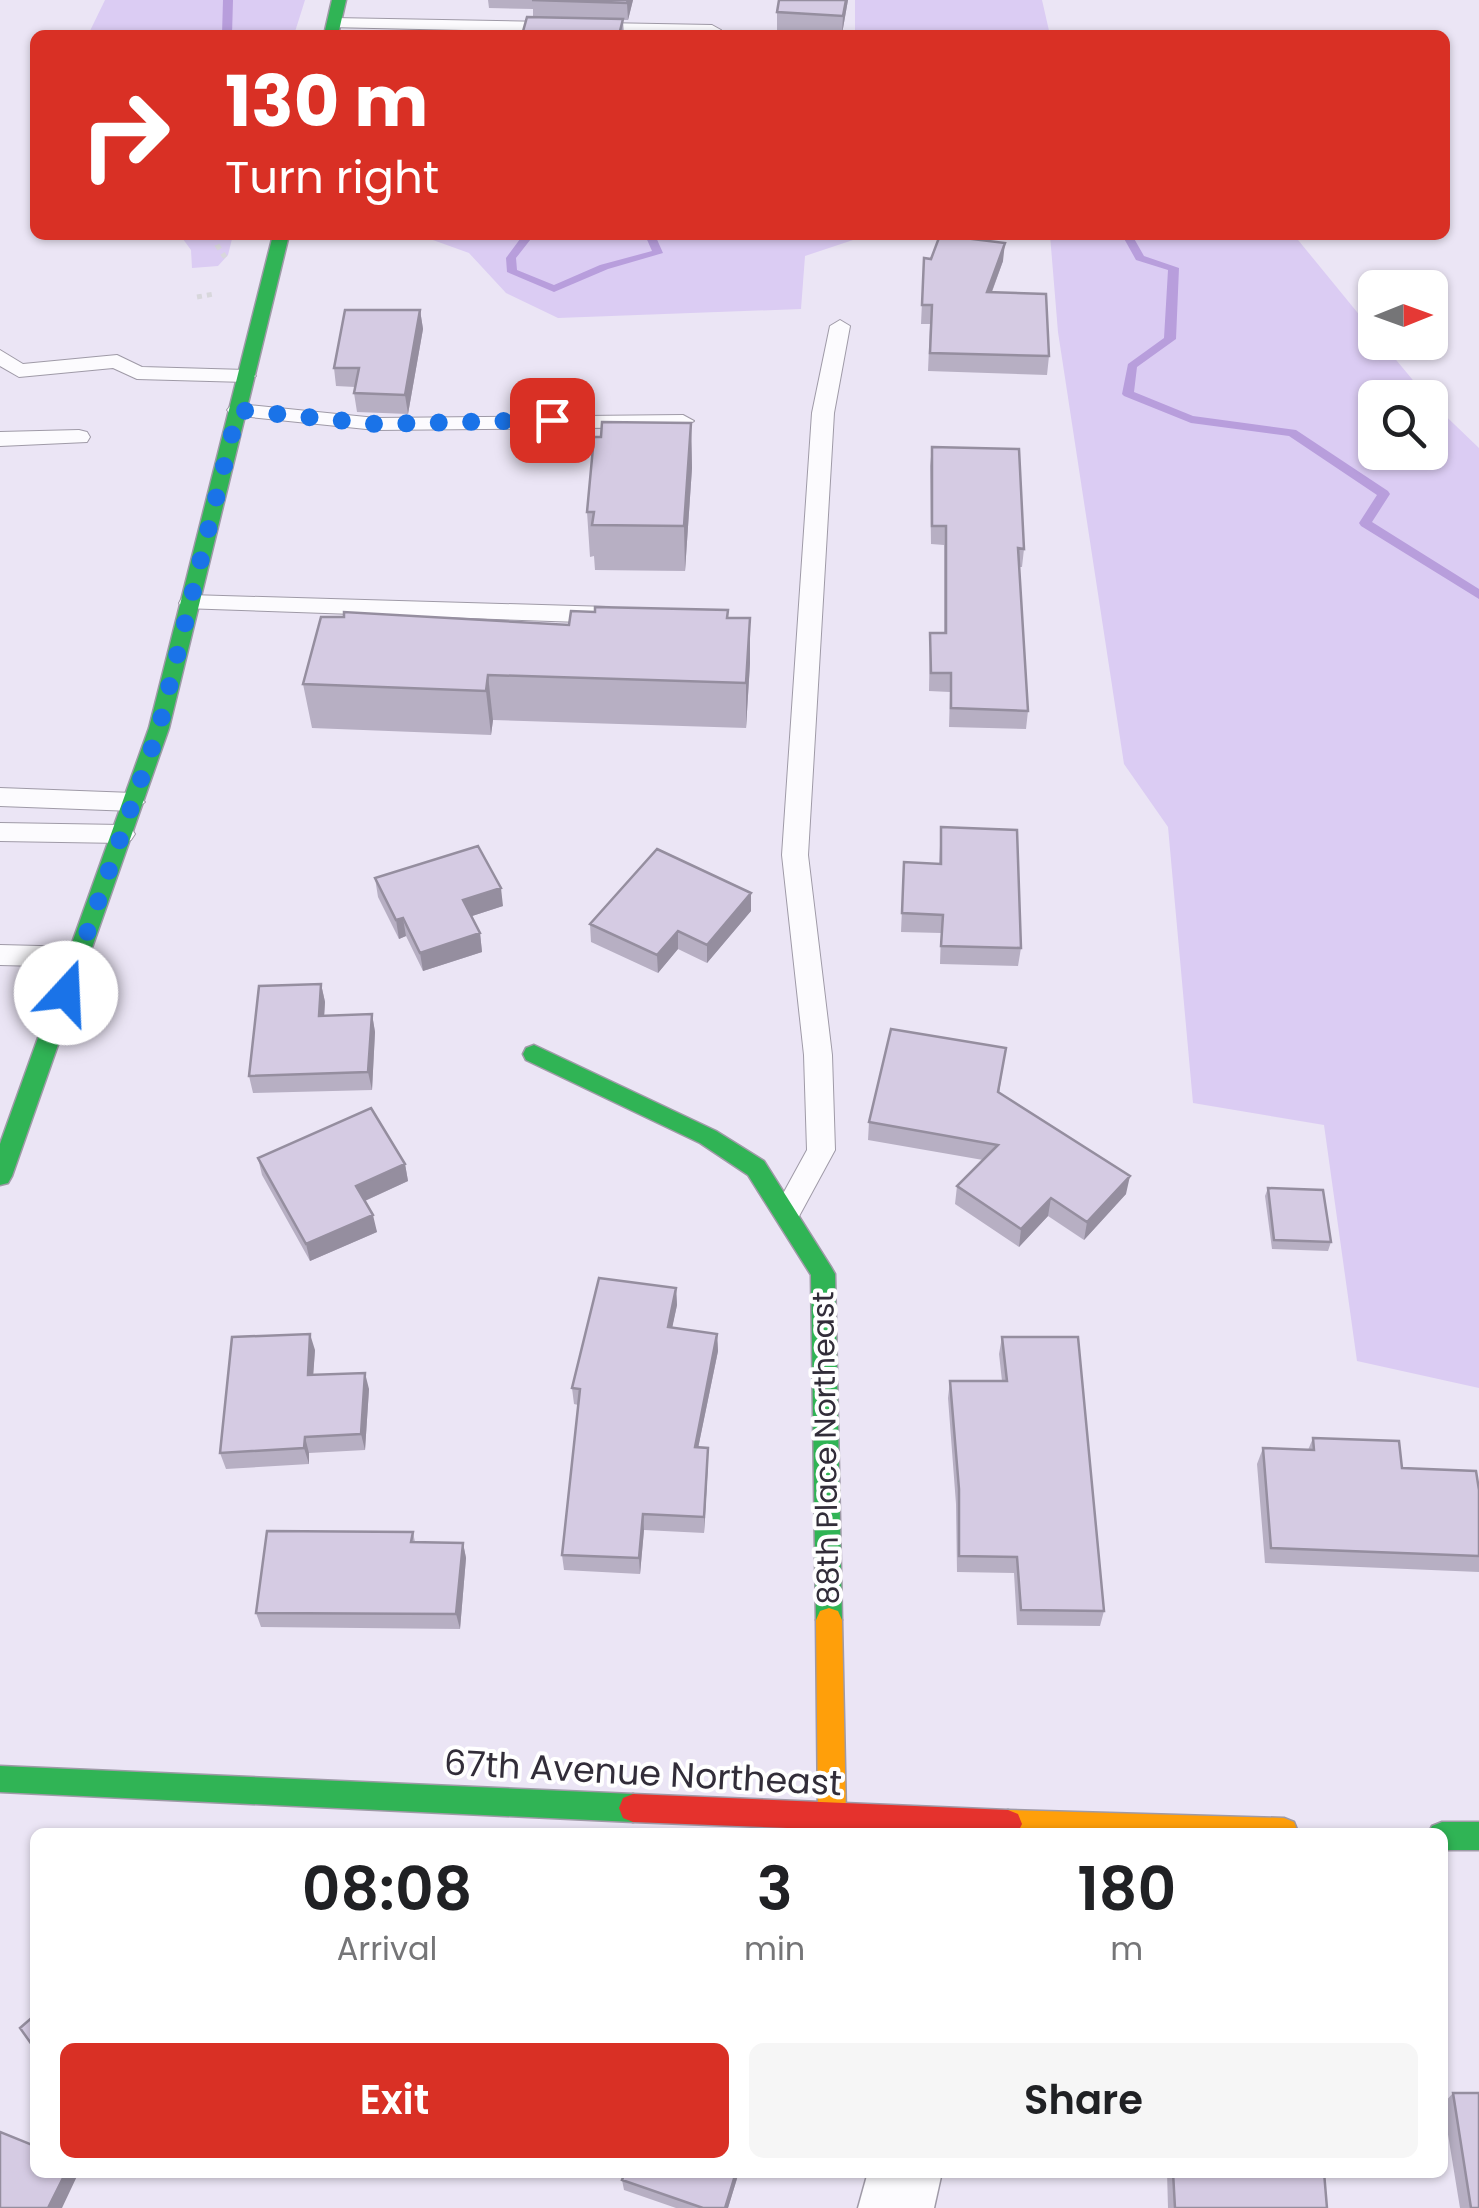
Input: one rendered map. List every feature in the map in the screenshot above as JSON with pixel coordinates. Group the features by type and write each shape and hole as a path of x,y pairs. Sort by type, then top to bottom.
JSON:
{"main road":[{"path":"0,1176 159,728 280,240"},
{"name":"88th Place Northeast","path":"534,1054 708,1138 756,1168 823,1274 832,1816"},
{"name":"67th Avenue Northeast","path":"0,1779 832,1816 936,1827 1006,1828"},
{"path":"1448,1836 1479,1836"}],"street":[{"path":"896,2208 904,2178"}],"lane":[{"path":"335,19 712,30"},
{"path":"786,1212 821,1150 818,1055 795,855 823,414 840,326"},
{"path":"0,356 19,372 117,361 137,374 246,376"},
{"path":"238,410 376,424 683,422"},
{"path":"0,439 78,437"},
{"path":"190,603 630,615"},
{"path":"0,798 134,802"},
{"path":"0,832 122,834"},
{"path":"0,955 78,957"}],"path":[{"path":"216,240 234,269"},
{"path":"197,297 214,294"}],"shaded area":[{"path":"105,0 305,0 296,30 90,30"},
{"path":"855,0 1042,0 1049,30 855,30"},
{"path":"184,240 232,240 228,255 218,266 192,268 191,250"},
{"path":"433,240 853,240 805,256 801,309 558,318 506,293 469,253"},
{"path":"1050,240 1298,240 1358,313 1358,360 1396,360 1413,380 1358,380 1358,470 1448,470 1448,418 1479,448 1479,1388 1357,1361 1324,1125 1193,1103 1168,827 1124,764 1058,332"}],"building":[{"path":"532,0 628,0 627,3"},
{"path":"779,0 846,0 843,16 777,12"},
{"path":"527,17 623,19 620,30 523,30"},
{"path":"938,240 1005,243 987,292 1046,294 1049,356 930,353 932,305 922,305 924,258 931,259"},
{"path":"345,310 420,310 405,395 354,393 359,368 334,368"},
{"path":"602,422 691,423 684,526 592,525 594,512 587,512 594,437 601,437"},
{"path":"932,447 1019,449 1024,549 1018,548 1028,711 951,708 951,673 931,673 930,633 946,633 946,526 932,526"},
{"path":"595,607 728,610 727,618 750,618 746,683 488,675 486,691 303,684 321,617 344,617 344,612 569,625 571,611 595,612"},
{"path":"941,827 1017,830 1021,948 941,946 943,915 902,913 904,862 941,864"},
{"path":"478,846 501,888 463,900 480,933 420,953 403,918 396,920 375,878"},
{"path":"657,849 751,893 707,945 678,931 657,955 590,924"},
{"path":"321,984 319,1016 372,1014 368,1072 249,1076 259,986"},
{"path":"891,1029 1006,1048 998,1092 1130,1176 1087,1222 1051,1198 1021,1229 957,1186 998,1145 869,1122"},
{"path":"371,1108 405,1164 356,1186 373,1215 306,1244 258,1158"},
{"path":"1268,1188 1323,1190 1331,1242 1274,1240"},
{"path":"599,1278 676,1288 668,1327 717,1334 695,1447 708,1448 704,1517 643,1514 639,1558 562,1555 580,1389 572,1388"},
{"path":"310,1334 308,1375 365,1373 361,1434 305,1437 304,1448 220,1453 232,1337"},
{"path":"1002,1337 1078,1337 1104,1611 1021,1610 1017,1557 959,1556 959,1489 950,1381 1007,1381"},
{"path":"1313,1438 1399,1441 1402,1468 1476,1471 1479,1556 1271,1548 1263,1448 1314,1450"},
{"path":"267,1531 413,1532 411,1542 463,1543 456,1614 256,1613"},
{"path":"30,2019 30,2042 20,2028"},
{"path":"1453,2093 1479,2093 1479,2208 1471,2208"},
{"path":"0,2132 30,2144 30,2178 63,2178 48,2208 0,2208"},
{"path":"734,2178 725,2208 703,2208 622,2180"},
{"path":"1173,2178 1324,2178 1327,2208 1175,2208"}],"waterway":[{"path":"227,30 228,0"},
{"path":"525,240 511,258 512,272 554,289 604,267 658,253 652,240"},
{"path":"1130,240 1140,258 1174,268 1170,339 1132,366 1128,394 1191,419 1292,433 1384,494 1365,523 1479,595"}],"traffic: fast":[{"path":"332,30 339,0"},
{"path":"0,1176 159,728 280,240"},
{"path":"534,1054 708,1137 756,1168 823,1274 829,1620"},
{"path":"0,1779 633,1808"},
{"path":"1448,1836 1479,1836"}],"traffic: slow":[{"path":"829,1620 832,1816"},
{"path":"1008,1824 1146,1828"}],"traffic: jam":[{"path":"633,1808 1008,1824"}],"route":[{"path":"66,993 159,728 238,410 376,424 552,420"}]}
